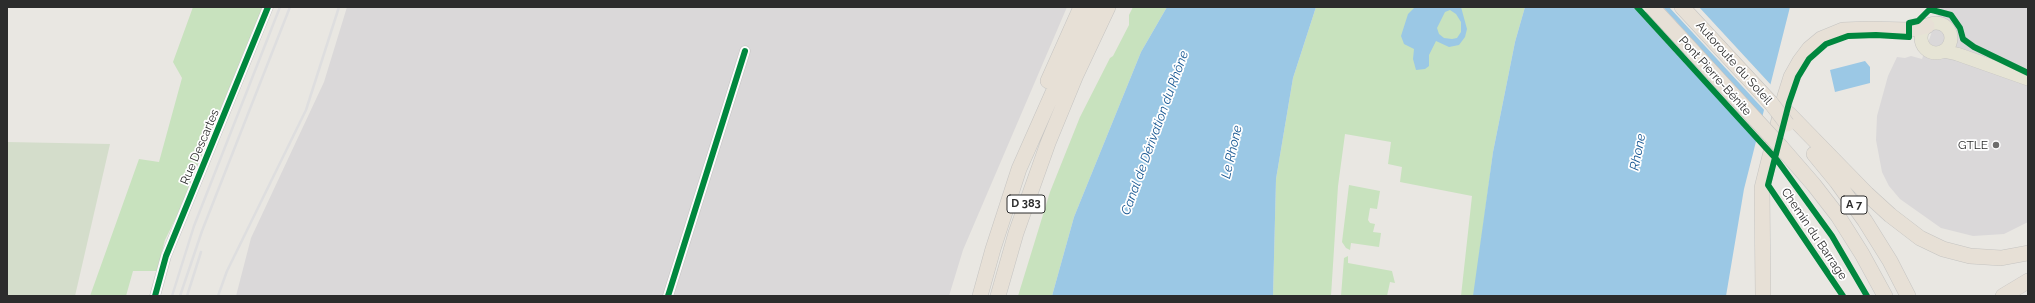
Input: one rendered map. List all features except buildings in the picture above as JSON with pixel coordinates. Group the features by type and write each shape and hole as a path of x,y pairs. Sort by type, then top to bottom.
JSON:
{"highway":[{"path":"1019,169 1028,129 1081,7"},
{"name":"D 383","path":"980,296 993,249 1019,169 1058,81 1095,7"},
{"name":"D 383","path":"998,296 1025,207 1076,76 1108,7"},
{"path":"1061,114 1120,7"},
{"name":"Autoroute du Soleil","path":"1652,7 1814,185 1838,216 1862,254 1885,296"},
{"name":"Autoroute du Soleil","path":"1682,7 1770,103 1788,119 1852,202 1882,248 1908,296"},
{"path":"1763,296 1762,188 1785,96 1791,77 1800,61 1809,49 1821,39 1843,30 1908,30 1927,26"},
{"path":"1788,119 1890,215 1920,238 1943,249 1970,256 2001,258 2028,253"},
{"path":"2003,296 2028,280"}],"main road":[{"path":"1951,34 1949,46 1943,51 1934,53 1924,46 1922,37 1927,26 1940,23 1947,28 1967,50 1994,66"},
{"path":"1943,51 1994,66 2028,79"}],"street":[{"name":"Rue Descartes","path":"155,296 166,256 268,7"},
{"path":"668,296 745,51"}],"shaded area":[{"path":"347,7 1067,7 963,250 949,296 236,296 251,238 324,82"},
{"path":"1941,7 2028,7 2028,222 2004,234 1973,236 1941,228 1900,199 1889,186 1882,172 1876,140 1877,116 1888,76 1897,57 1905,58 1911,56 1922,59"}],"green space":[{"path":"193,7 264,7 191,187 165,240 157,271 133,271 126,296 90,296 139,159 159,162 182,78 173,62"},
{"path":"1133,7 1167,7 1141,52 1074,217 1052,296 1018,296 1050,192 1080,117 1110,58 1113,56 1129,25 1129,15"},
{"path":"1316,7 1525,7 1515,42 1493,152 1474,296 1461,296 1472,196 1400,182 1402,167 1388,164 1391,142 1345,134 1338,186 1331,296 1273,296 1276,179 1293,78"},
{"path":"7,142 110,144 75,296 7,296"},
{"path":"1349,185 1380,191 1377,209 1370,208 1368,220 1370,223 1375,224 1373,232 1381,233 1379,247 1351,243 1350,250 1346,248 1342,242"},
{"path":"1348,256 1348,263 1392,271 1395,283 1390,282 1387,296 1341,296 1344,258"}],"water":[{"path":"1167,7 1316,7 1293,78 1276,179 1273,296 1052,296 1074,217 1141,52"},
{"path":"1415,7 1461,7 1467,29 1465,37 1459,45 1449,47 1436,41 1429,55 1429,66 1425,69 1416,70 1413,59 1414,49 1404,44 1401,36 1408,14","holes":["1450,10 1456,14 1461,22 1461,32 1457,38 1444,38 1439,34 1437,28 1445,12"]},
{"name":"Rhone","path":"1525,7 1790,7 1744,189 1726,296 1473,296 1493,152 1515,42"},
{"path":"1865,61 1870,67 1870,83 1835,92 1830,70"}],"pier":[{"path":"1633,7 1663,7 1764,118 1758,143"},
{"path":"1669,7 1699,7 1772,86 1766,112"}],"railway":[{"path":"172,296 194,226 280,7"},
{"path":"180,296 202,231 290,7"},
{"path":"218,296 227,271 306,110 339,7"},
{"path":"187,296 201,252"}],"cycle path":[{"path":"155,296 166,256 268,7"},
{"name":"Pont Pierre-Bénite","path":"1637,7 1777,160 1832,236 1867,296"},
{"name":"Chemin du Barrage","path":"1843,296 1768,185 1789,103 1798,77 1809,59 1826,44 1848,36 1876,35 1909,37 1909,23 1918,21 1929,10 1932,10 1951,15 1960,28 1963,39 1974,47 2028,73"},
{"path":"668,296 745,51"}],"place":[{"name":"GTLE","path":"1996,145"}],"water label":[{"name":"Canal de Dérivation du Rhône","path":"1155,133"},
{"name":"Le Rhone","path":"1232,152"}]}
